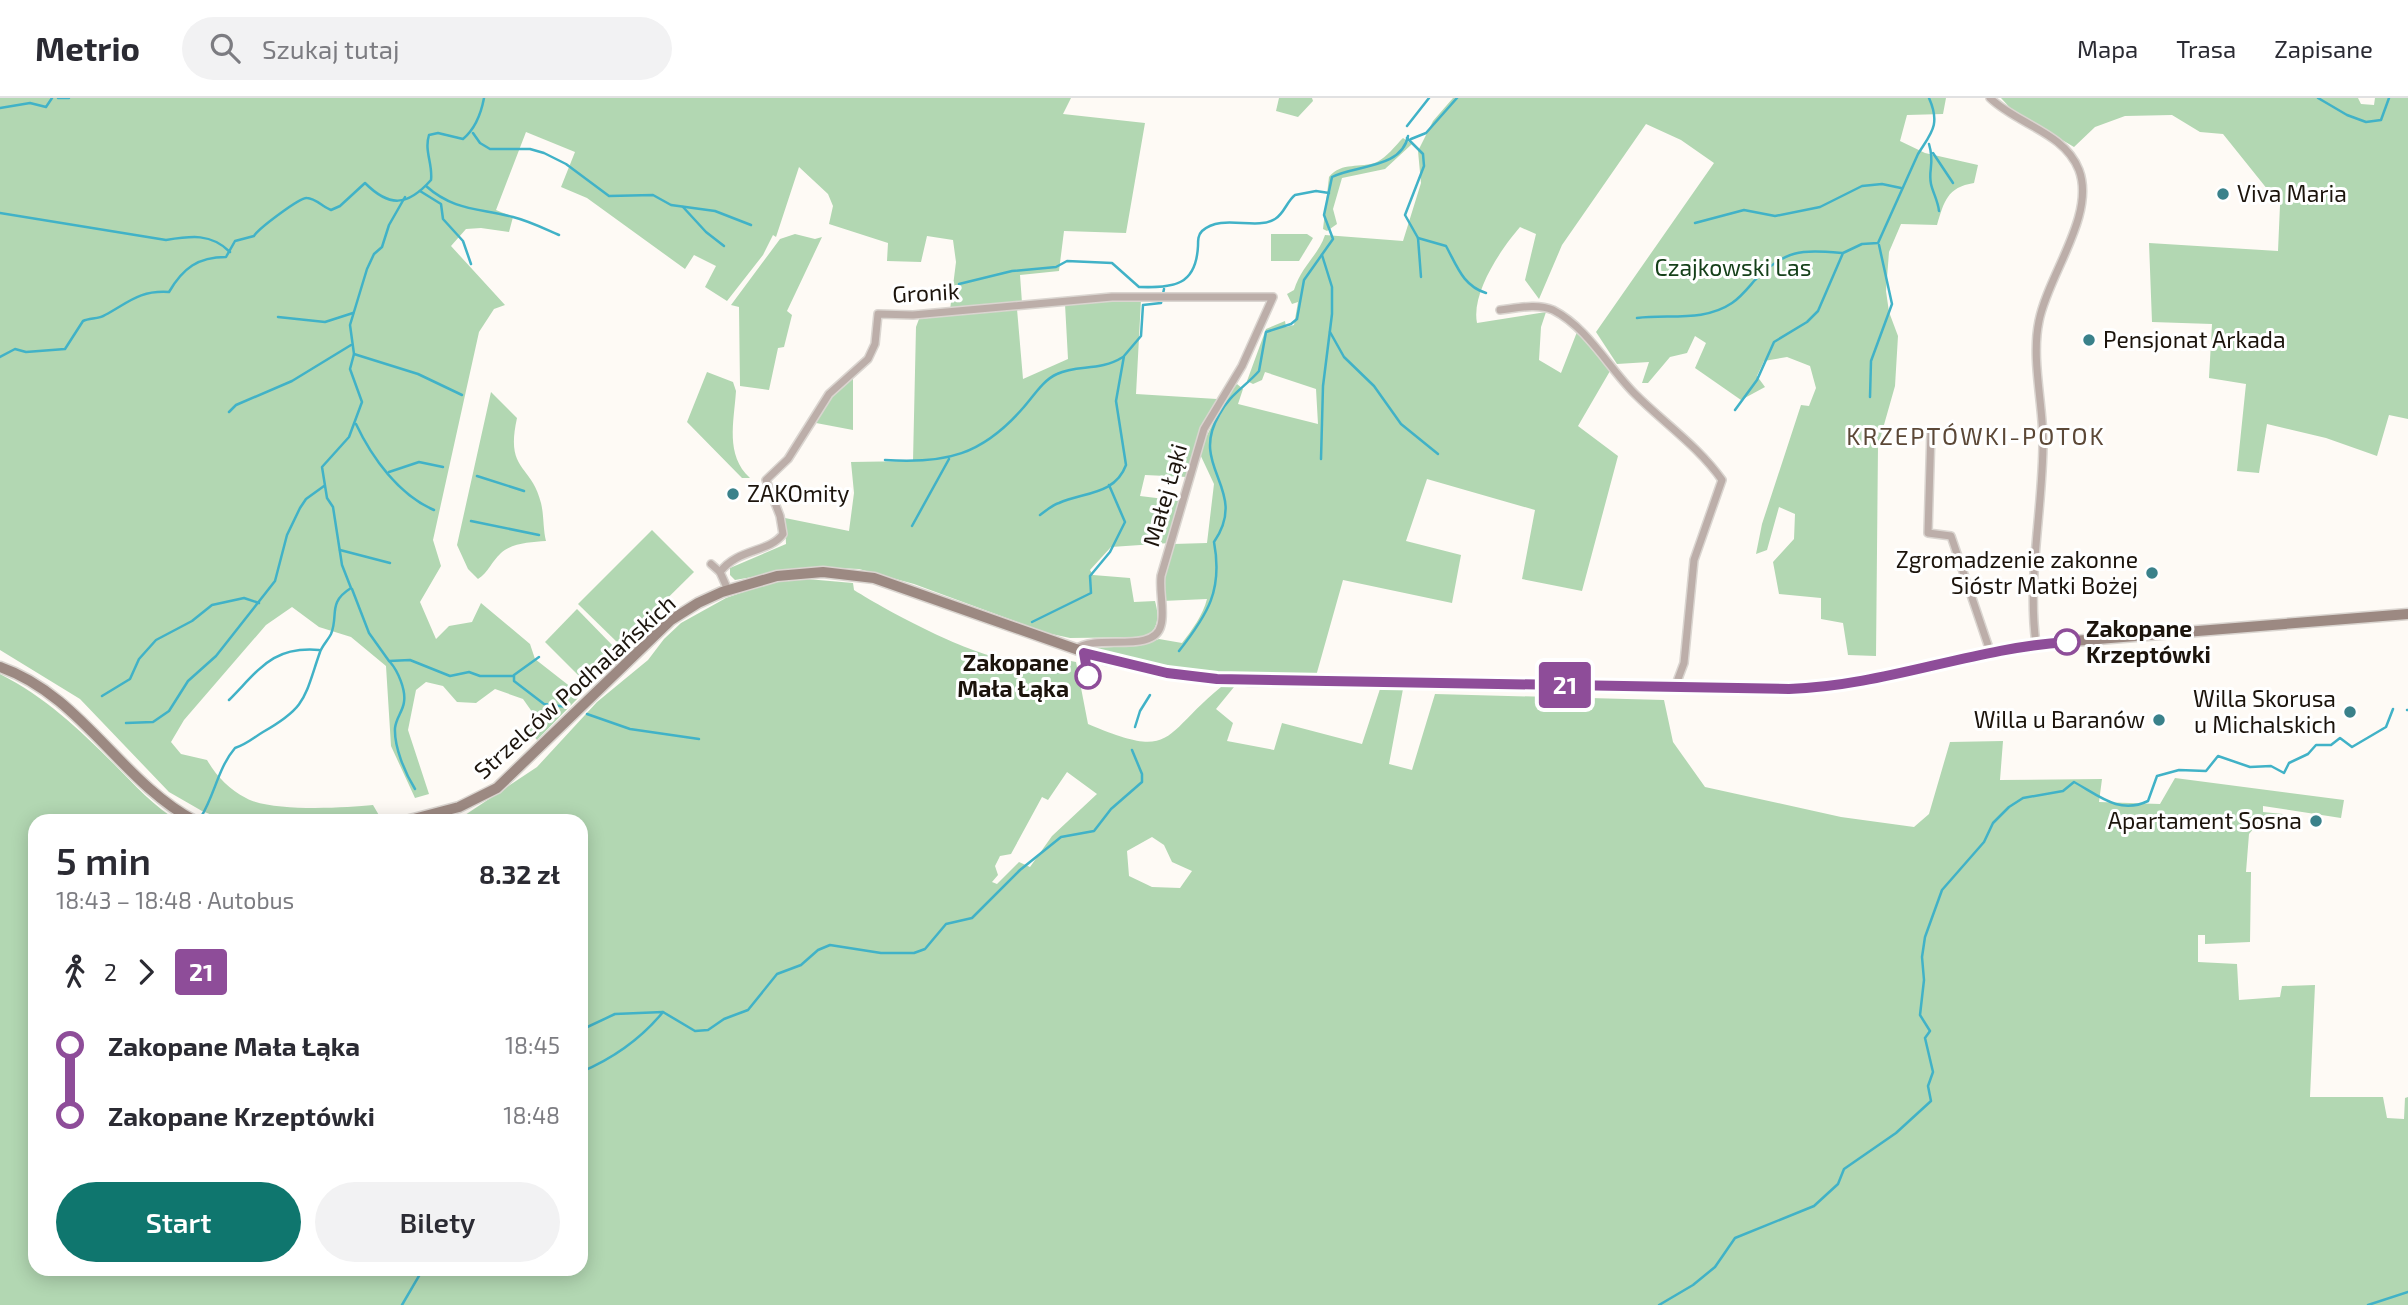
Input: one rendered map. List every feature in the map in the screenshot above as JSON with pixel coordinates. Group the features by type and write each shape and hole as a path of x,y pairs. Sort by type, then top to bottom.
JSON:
{"main road":[{"name":"Strzelców Podhalańskich","path":"432,814 459,807 497,788 671,620 698,603 728,590 785,575 823,572 856,575 893,583 1061,644 1132,666 1217,679 1789,689 1831,686 1990,651 2036,644 2408,614"},
{"path":"0,667 28,678 65,706 155,796 184,814"}],"street":[{"path":"1990,98 2013,116 2063,146 2076,164 2082,183 2079,217 2045,294 2038,330 2043,447 2033,602 2036,644"},
{"name":"Gronik","path":"720,572 733,558 775,542 783,534 780,516 766,480 788,460 829,394 869,359 875,344 878,314 919,315 1111,297 1273,297"},
{"name":"Małej Łąki","path":"1076,649 1084,643 1135,642 1154,637 1158,633 1162,624 1161,576 1196,451 1212,412 1242,366 1273,297"},
{"path":"1500,310 1529,306 1551,309 1568,320 1633,393 1673,426 1722,480 1694,560 1684,663 1675,687"},
{"path":"1931,430 1928,533 1930,536 1951,536 1990,651"},
{"path":"711,564 720,572 728,590"}],"green space":[{"path":"0,98 1071,98 1063,114 1145,123 1126,233 1064,231 1059,271 1020,275 1022,303 950,310 956,262 953,240 927,236 921,262 887,261 888,243 829,224 833,206 828,194 799,167 776,237 773,235 763,255 727,301 705,287 716,266 694,255 685,269 587,198 561,187 575,152 526,132 496,210 513,217 509,232 466,229 451,246 505,305 494,309 479,332 433,540 441,566 420,602 436,639 449,626 472,622 481,603 530,644 535,659 581,695 537,740 529,730 535,716 523,699 495,689 476,703 457,702 443,686 426,682 416,690 408,730 429,794 415,798 391,746 386,666 351,637 319,627 292,607 266,625 184,720 171,742 181,754 207,760 229,787 257,802 308,808 373,805 378,814 210,814 202,811 169,792 80,699 0,650"},
{"path":"1279,98 1312,98 1313,101 1298,117 1276,111"},
{"name":"Czajkowski Las","path":"1453,98 1946,98 1943,114 1907,115 1900,141 1925,153 1978,165 1974,183 1952,192 1937,225 1901,224 1889,252 1886,291 1889,312 1898,336 1895,386 1878,446 1876,656 1848,655 1843,623 1821,619 1821,598 1779,594 1773,562 1794,539 1795,514 1779,507 1767,550 1756,554 1762,524 1801,405 1809,406 1816,388 1810,366 1787,357 1764,361 1757,376 1765,387 1741,400 1695,368 1706,343 1695,336 1687,353 1670,357 1648,383 1642,383 1649,362 1617,364 1596,332 1714,163 1681,140 1646,124 1562,245 1539,299 1525,280 1536,234 1520,227 1489,272 1476,311 1477,323 1546,312 1541,327 1539,360 1561,373 1577,332 1610,371 1578,426 1618,456 1582,591 1522,579 1535,510 1427,479 1406,541 1461,555 1452,603 1343,580 1316,676 1173,667 1089,648 1139,646 1159,639 1182,643 1193,628 1207,599 1162,601 1163,581 1173,544 1207,543 1214,484 1199,452 1223,402 1237,384 1243,389 1238,404 1318,424 1316,389 1265,372 1262,380 1253,384 1247,381 1266,329 1285,321 1286,327 1294,325 1298,302 1292,304 1287,294 1294,290 1325,235 1403,241 1421,183 1418,151 1433,121"},
{"path":"2001,98 2358,98 2361,104 2374,105 2375,98 2408,98 2408,419 2389,415 2377,456 2326,438 2267,424 2259,473 2237,471 2246,384 2209,378 2212,324 2152,322 2149,243 2278,251 2280,205 2223,134 2200,132 2172,115 2125,116 2095,127 2074,147 2013,111"},
{"path":"1403,138 1412,144 1385,169 1342,178 1333,209 1337,224 1327,231 1323,229 1329,177 1345,167 1377,162"},
{"path":"795,234 815,239 822,237 787,311 792,315 784,347 778,348 769,390 740,386 739,307 731,305 780,239"},
{"path":"1271,234 1307,234 1313,238 1299,261 1271,261"},
{"path":"1112,299 1141,300 1136,394 1217,399 1199,436 1187,477 1145,475 1140,496 1181,501 1170,543 1111,547 1090,570 1093,575 1130,578 1134,602 1155,601 1157,621 1147,637 1070,638 1047,633 914,584 859,569 810,567 735,580 730,575 730,568 786,544 785,518 849,531 854,493 851,462 913,461 916,327 919,319 1017,309 1023,379 1068,359 1065,304"},
{"path":"707,372 733,382 736,391 734,449 742,469 750,478 742,478 687,422"},
{"path":"853,374 853,430 816,423 834,392"},
{"path":"491,392 517,418 514,448 521,466 537,490 546,541 522,544 505,550 478,579 468,569 457,545"},
{"path":"652,530 694,572 620,645 578,604"},
{"path":"807,579 853,583 854,590 888,610 953,642 994,657 1076,662 1088,724 1137,741 1165,738 1221,687 1234,687 1216,709 1233,723 1227,741 1274,750 1282,723 1362,744 1380,689 1403,689 1389,764 1412,770 1435,694 1664,700 1673,742 1705,787 1841,817 1914,827 1929,814 1950,742 2003,741 2000,780 2102,779 2099,802 2160,804 2175,778 2344,800 2341,818 2263,806 2263,812 2283,814 2280,828 2254,828 2249,834 2246,872 2251,872 2250,942 2205,944 2205,935 2198,935 2198,962 2237,964 2239,1000 2280,997 2282,986 2315,985 2310,1097 2383,1097 2387,1118 2404,1119 2405,1098 2408,1097 2408,1305 0,1305 0,674 61,714 167,814 28,814 28,1276 588,1276 588,814 466,814 537,767 597,702 648,660 681,623 726,598 772,582","holes":["1067,772 1097,794 1052,836 1030,867 1019,862 997,884 992,882 998,875 995,866 1000,856 1011,854 1042,797 1048,800","1152,837 1164,845 1172,862 1192,871 1180,888 1152,887 1129,876 1127,851"]},
{"path":"577,609 616,649 584,681 545,642"}],"waterway":[{"path":"0,108 30,103 46,107 52,98"},
{"path":"58,98 69,98"},
{"path":"0,357 15,349 26,352 65,349 83,321 103,316 142,295 169,292 186,270 207,259 226,257 235,241 254,236 279,214 303,199 313,199 331,210 340,206 365,183 390,200 398,201 414,195 431,180 427,147 429,135 438,133 463,139 477,121 484,98"},
{"path":"1407,126 1429,98"},
{"path":"1411,139 1426,133 1457,98"},
{"path":"1735,410 1757,380 1774,342 1807,322 1818,311 1843,253 1862,244 1878,243 1918,154 1933,128 1933,107 1929,98"},
{"path":"2318,98 2347,115 2366,122 2381,120 2389,98"},
{"path":"473,133 480,143 490,149 530,149 544,153 566,164 609,196 653,195 671,205 715,211 751,225"},
{"path":"1179,651 1205,613 1215,588 1214,542 1223,524 1226,507 1210,450 1211,434 1219,415 1232,397 1259,371 1266,332 1291,324 1297,319 1304,280 1333,239 1324,215 1332,177 1397,155 1408,136"},
{"path":"1407,138 1423,154 1424,166 1405,215 1418,238 1421,277"},
{"path":"1929,144 1931,184 1939,211"},
{"path":"1933,153 1953,183"},
{"path":"1695,223 1744,210 1775,216 1820,207 1862,186 1882,184 1901,188"},
{"path":"426,186 447,200 467,208 519,219 559,235"},
{"path":"420,191 441,204 443,219 463,241 471,264"},
{"path":"959,284 1012,271 1056,267 1067,261 1112,263 1139,287 1173,285 1188,276 1193,269 1199,236 1210,226 1229,222 1267,222 1278,217 1295,195 1316,191 1329,193"},
{"path":"202,814 224,764 235,748 277,723 302,700 321,650 331,634 336,604 351,588 342,565 333,507 327,498 322,467 349,437 362,402 350,369 354,354 350,325 367,269 374,254 382,247 389,225 405,197"},
{"path":"683,207 706,232 724,246"},
{"path":"0,213 166,240 200,237 216,242 230,252"},
{"path":"1418,238 1446,246 1466,280 1486,293"},
{"path":"1870,397 1871,361 1892,304 1879,245"},
{"path":"1637,318 1710,313 1735,301 1766,270 1785,257 1804,252 1842,253"},
{"path":"1321,459 1323,386 1332,314 1332,287 1322,255"},
{"path":"1040,515 1056,504 1107,487 1121,475 1126,465 1116,401 1124,356 1141,336 1143,305 1161,303 1164,289"},
{"path":"278,317 325,322 353,313"},
{"path":"1330,332 1344,357 1374,386 1401,424 1438,454"},
{"path":"229,412 236,405 292,381 351,345"},
{"path":"354,354 418,374 462,395"},
{"path":"885,460 927,460 962,453 993,437 1052,377 1065,371 1106,365 1123,357"},
{"path":"356,424 370,450 388,474 409,495 434,510"},
{"path":"912,526 949,459"},
{"path":"389,472 419,462 443,467"},
{"path":"477,476 524,491"},
{"path":"1032,622 1091,593 1090,576 1110,552 1125,522 1109,485"},
{"path":"126,723 153,722 169,711 188,681 216,656 275,581 287,535 300,508 306,499 324,486"},
{"path":"471,521 539,535"},
{"path":"340,550 390,563"},
{"path":"352,589 369,633 389,661 410,660 450,676 469,672 480,676 514,676 514,681 544,704 567,707"},
{"path":"102,696 130,679 139,659 156,640 192,621 212,605 244,598 259,603"},
{"path":"229,700 258,670 278,656 289,652 319,650"},
{"path":"514,675 539,657"},
{"path":"390,662 404,692 403,705 395,728 396,743 404,768 415,789"},
{"path":"1135,727 1140,711 1150,695"},
{"path":"1659,1305 1693,1285 1715,1267 1735,1238 1814,1206 1838,1184 1844,1169 1896,1133 1931,1101 1928,1086 1933,1072 1925,1038 1930,1031 1920,1015 1925,937 1942,890 1984,842 1993,823 2009,807 2023,798 2063,791 2074,782 2109,802 2137,805 2148,801 2157,776 2179,770 2206,771 2218,756 2250,767 2271,766 2284,773 2289,763 2308,754 2316,745 2331,745 2340,738 2352,747 2386,727 2393,709"},
{"path":"587,714 630,729 699,739"},
{"path":"588,1027 615,1014 663,1012 695,1031 708,1030 724,1019 748,1010 777,974 801,965 818,950 830,945 881,953 914,953 925,949 946,924 972,918 1020,870 1061,837 1094,831 1111,809 1142,782 1142,774 1132,750"},
{"path":"588,1069 626,1047 663,1012"},
{"path":"402,1305 419,1276"},
{"path":"2368,1305 2408,1292"}],"bus line":[{"name":"21","path":"1088,676 1084,653 1167,673 1250,681 1819,688 1990,651 2067,642"}],"place":[{"name":"Viva Maria","path":"2223,194"},
{"name":"Pensjonat Arkada","path":"2089,340"},
{"name":"ZAKOmity","path":"733,494"},
{"name":"Zgromadzenie zakonne Sióstr Matki Bożej","path":"2152,573"},
{"name":"Zakopane Krzeptówki","path":"2067,642"},
{"name":"Zakopane Mała Łąka","path":"1088,676"},
{"name":"Willa Skorusa u Michalskich","path":"2350,712"},
{"name":"Willa u Baranów","path":"2159,720"},
{"name":"Apartament Sosna","path":"2316,821"}],"district":[{"name":"KRZEPTÓWKI-POTOK","path":"1976,437"}]}
